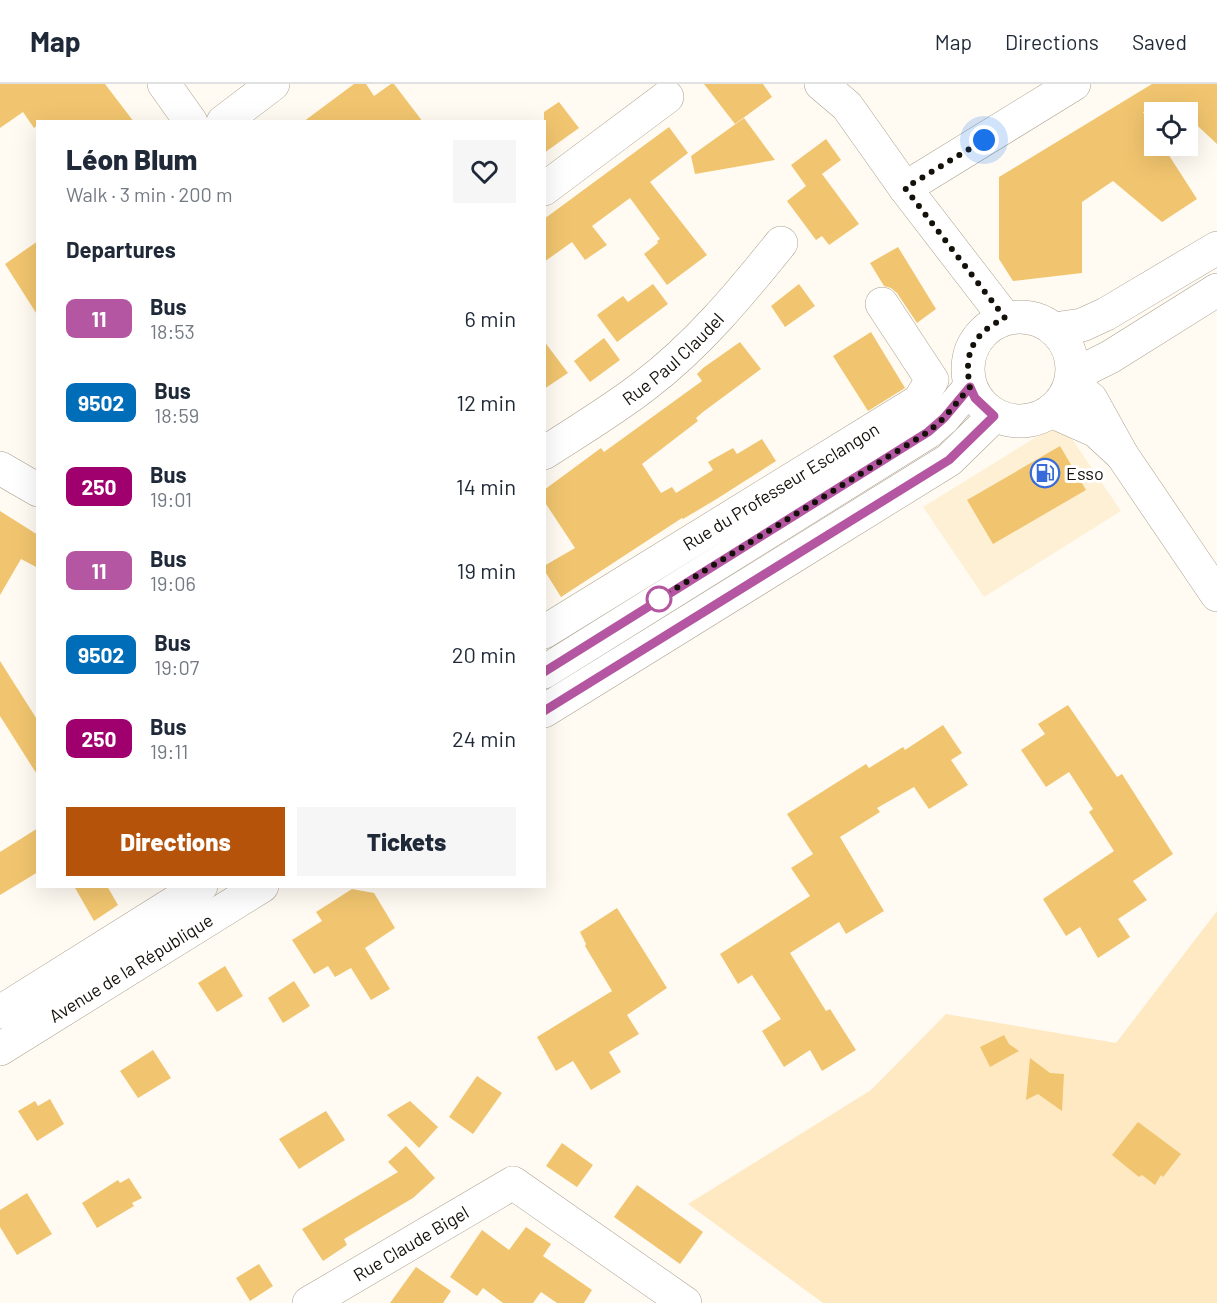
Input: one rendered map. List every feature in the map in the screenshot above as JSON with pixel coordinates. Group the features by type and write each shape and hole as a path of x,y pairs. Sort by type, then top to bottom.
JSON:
{"street":[{"path":"164,84 190,120"},
{"path":"226,120 273,84"},
{"path":"821,84 847,106 905,188 1005,318"},
{"path":"905,188 1074,84"},
{"path":"546,188 667,97"},
{"name":"Rue Paul Claudel","path":"546,452 644,386 680,355 735,299 782,243"},
{"path":"1054,329 1082,325 1106,314 1217,248"},
{"path":"1071,380 1217,290"},
{"name":"Rue du Professeur Esclangon","path":"546,631 919,402 932,380 882,304"},
{"path":"1023,316 1040,320 1054,329 1065,343 1072,359 1071,380 1066,394 1051,411 1038,418 1023,422 1008,421 994,416 980,403 970,387 967,370 969,352 977,337 990,326 1005,318 1023,316"},
{"path":"1071,380 1091,399 1122,455 1217,595"},
{"path":"546,671 928,432 944,418 970,387"},
{"path":"1051,411 1096,431 1122,455"},
{"path":"546,710 949,460 994,416"},
{"path":"0,468 36,489"},
{"name":"Avenue de la République","path":"0,1012 198,888"},
{"name":"Avenue de la République","path":"0,1049 259,888"},
{"name":"Rue Claude Bigel","path":"309,1303 513,1183 685,1303"}],"shaded area":[{"path":"1066,430 1121,511 984,597 923,507 1046,431"},
{"path":"1217,911 1217,1303 823,1303 688,1204 871,1090 946,1014 1116,1043"}],"building":[{"path":"0,84 105,84 132,120 36,120 34,128 23,112 0,128"},
{"path":"354,84 366,84 374,96 394,84 421,120 306,120"},
{"path":"704,84 763,84 772,97 735,124"},
{"path":"1152,84 1217,84 1217,144 1198,126 1198,102 1144,102 1144,156 1169,156 1197,199 1162,222 1113,181 1082,202 1082,273 1013,281 999,259 999,177"},
{"path":"559,102 579,128 546,152 546,120 544,120 544,112"},
{"path":"744,118 775,160 695,174 691,156"},
{"path":"669,127 688,153 650,182 707,255 667,285 644,254 660,239 630,198 592,226 607,245 585,260 572,242 546,261 546,218"},
{"path":"826,139 841,160 822,174 859,224 829,245 822,236 816,240 787,201 806,186 791,165"},
{"path":"36,242 36,313 5,264"},
{"path":"898,247 936,309 917,323 897,293 884,286 870,263"},
{"path":"653,284 668,304 617,342 597,315 623,296 628,302"},
{"path":"799,284 815,306 785,327 771,306"},
{"path":"871,332 905,388 868,411 833,356"},
{"path":"604,338 620,360 590,382 574,361"},
{"path":"740,342 761,369 703,412 696,418 698,421 642,464 661,493 672,487 676,493 713,470 708,462 733,448 737,454 762,439 776,461 682,518 561,597 546,573 546,565 575,548 546,504 546,489 601,448 604,452 702,381 697,374"},
{"path":"546,344 568,373 546,388"},
{"name":"Esso","path":"1060,446 1086,490 993,544 967,500"},
{"path":"0,511 36,534 36,567 21,559 0,595"},
{"path":"0,661 36,718 36,773 0,716"},
{"path":"1068,705 1117,777 1122,774 1173,854 1133,881 1147,900 1118,919 1130,937 1098,958 1080,927 1066,936 1043,899 1114,851 1089,812 1093,809 1069,772 1046,787 1021,750 1045,734 1038,724"},
{"path":"943,725 962,753 951,760 968,785 929,809 914,787 877,808 880,812 840,837 884,911 846,934 839,922 790,953 826,1011 830,1009 856,1050 822,1071 810,1050 784,1067 762,1031 781,1019 752,975 738,984 720,954 810,896 791,868 813,854 787,814 866,764 869,768 903,747 905,750"},
{"path":"36,829 36,873 0,895 0,852"},
{"path":"75,888 108,888 118,905 94,921"},
{"path":"352,889 374,893 395,928 365,948 390,989 371,1000 351,968 335,977 328,966 314,974 292,940 322,921 316,912"},
{"path":"617,908 667,988 627,1015 639,1034 609,1052 621,1072 591,1090 573,1061 556,1071 537,1037 612,991 585,946 580,932"},
{"path":"225,966 243,996 217,1012 198,983"},
{"path":"294,981 310,1006 283,1023 268,998"},
{"path":"1004,1035 1009,1044 1019,1051 990,1067 980,1047"},
{"path":"153,1050 171,1078 138,1098 120,1071"},
{"path":"1030,1058 1050,1073 1064,1074 1062,1111 1038,1094 1026,1100"},
{"path":"477,1076 502,1093 473,1134 449,1117"},
{"path":"50,1099 64,1124 37,1141 18,1111 35,1101 38,1106"},
{"path":"410,1101 438,1127 419,1148 387,1115"},
{"path":"326,1111 345,1140 299,1169 279,1139"},
{"path":"1138,1122 1181,1154 1163,1177 1161,1175 1155,1185 1142,1175 1139,1177 1112,1155"},
{"path":"562,1143 593,1165 577,1187 546,1166"},
{"path":"406,1146 435,1178 413,1198 344,1239 347,1245 323,1261 302,1229 398,1172 388,1162"},
{"path":"129,1178 142,1198 132,1203 134,1206 97,1228 82,1203 118,1180 120,1183"},
{"path":"637,1185 703,1232 680,1264 614,1217"},
{"path":"27,1193 52,1234 17,1255 0,1227 0,1210"},
{"path":"526,1227 551,1244 543,1256 592,1290 584,1303 557,1303 541,1292 533,1303 503,1303 483,1288 477,1296 450,1277 482,1230 509,1250"},
{"path":"259,1264 273,1286 250,1301 236,1278"},
{"path":"416,1267 451,1291 443,1303 390,1303"}],"bus line":[{"name":"11","path":"546,671 928,432 944,418 970,387 975,398 994,416 949,460 546,710"}],"place":[{"name":"Esso","path":"1045,473"}],"route":[{"path":"659,599 928,432 944,418 970,387 967,370 969,352 977,337 990,326 1005,318 905,188 984,140"}]}
